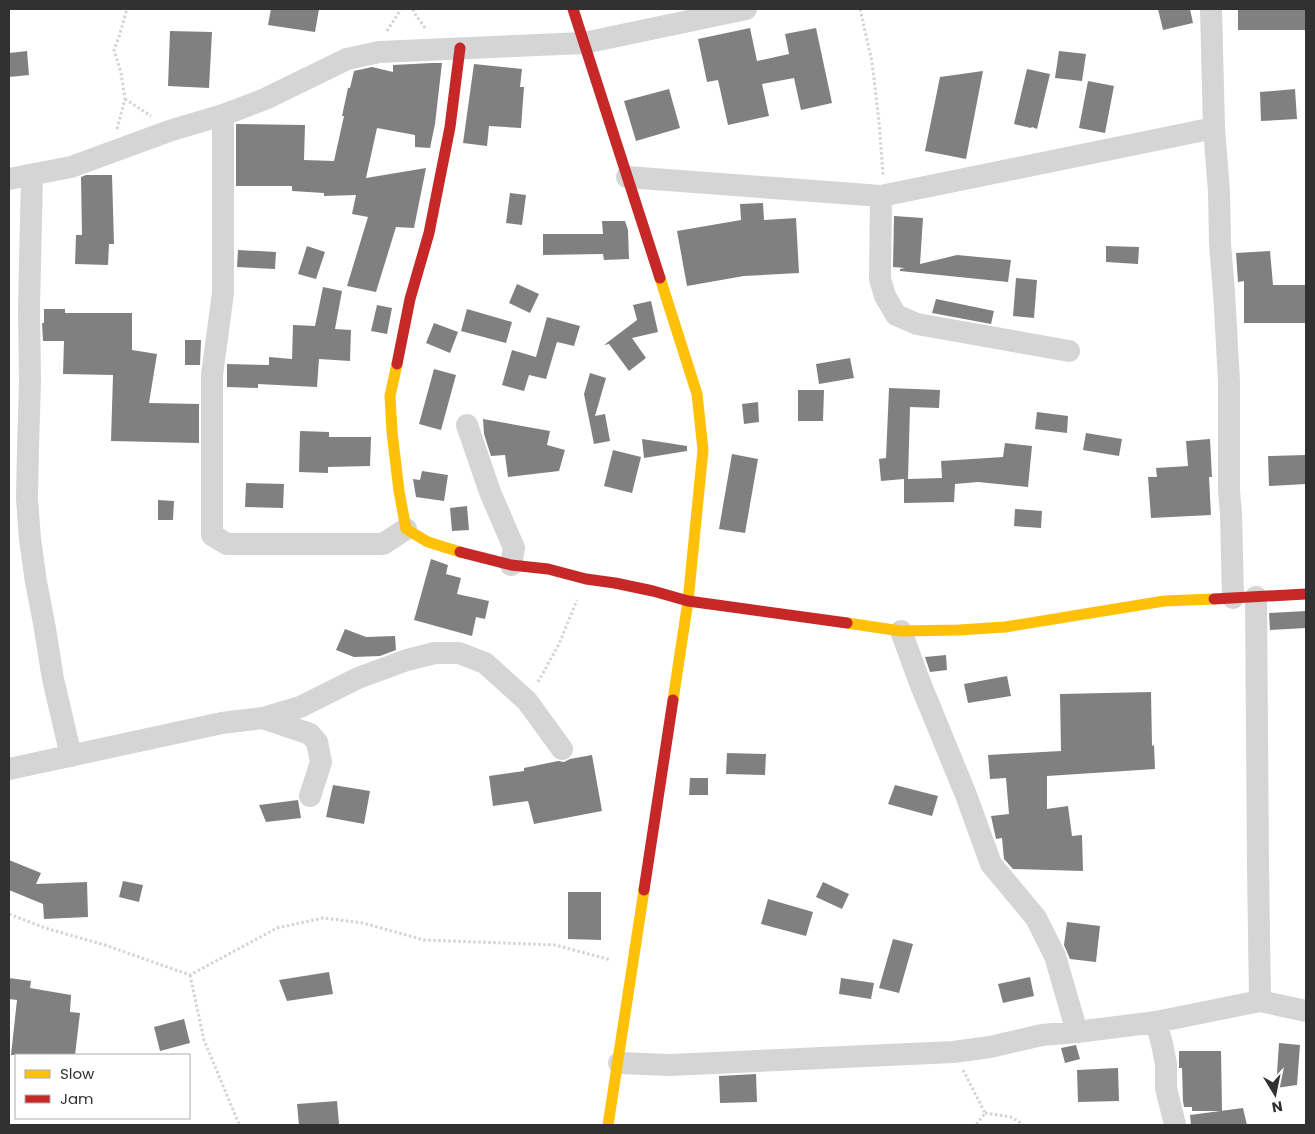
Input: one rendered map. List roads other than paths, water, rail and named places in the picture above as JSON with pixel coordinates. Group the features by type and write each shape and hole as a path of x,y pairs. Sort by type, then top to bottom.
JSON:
{"street":[{"path":"573,9 697,394 703,450 688,601 619,1063 608,1125"},
{"path":"9,179 71,167 172,130 223,115 265,99 347,59 379,52 584,43 746,9"},
{"path":"1210,9 1214,128 1220,192 1220,244 1229,382 1229,491 1233,598"},
{"path":"460,48 450,128 429,233 410,299 390,396 392,432 406,529 428,542 466,554 634,587 688,601 901,631 1005,627 1164,601 1306,594"},
{"path":"223,115 223,293 212,375 212,535 228,544 383,544 406,529"},
{"path":"628,177 881,196 1214,128"},
{"path":"32,175 27,499 36,582 52,679 71,756"},
{"path":"881,196 880,279 885,296 896,315 917,324 1069,351"},
{"path":"467,425 490,492 514,548 511,564"},
{"path":"1256,597 1260,1000"},
{"path":"901,631 992,864 1036,918 1055,956 1076,1032"},
{"path":"9,769 222,723 263,718 300,707 358,678 407,660 435,653 460,653 485,663 527,702 562,749"},
{"path":"263,718 310,734 317,742 321,762 310,796"},
{"path":"619,1063 670,1065 953,1052 998,1045 1042,1035 1156,1022 1260,1000 1306,1011"},
{"path":"1156,1022 1166,1064 1166,1088 1175,1125"}]}
